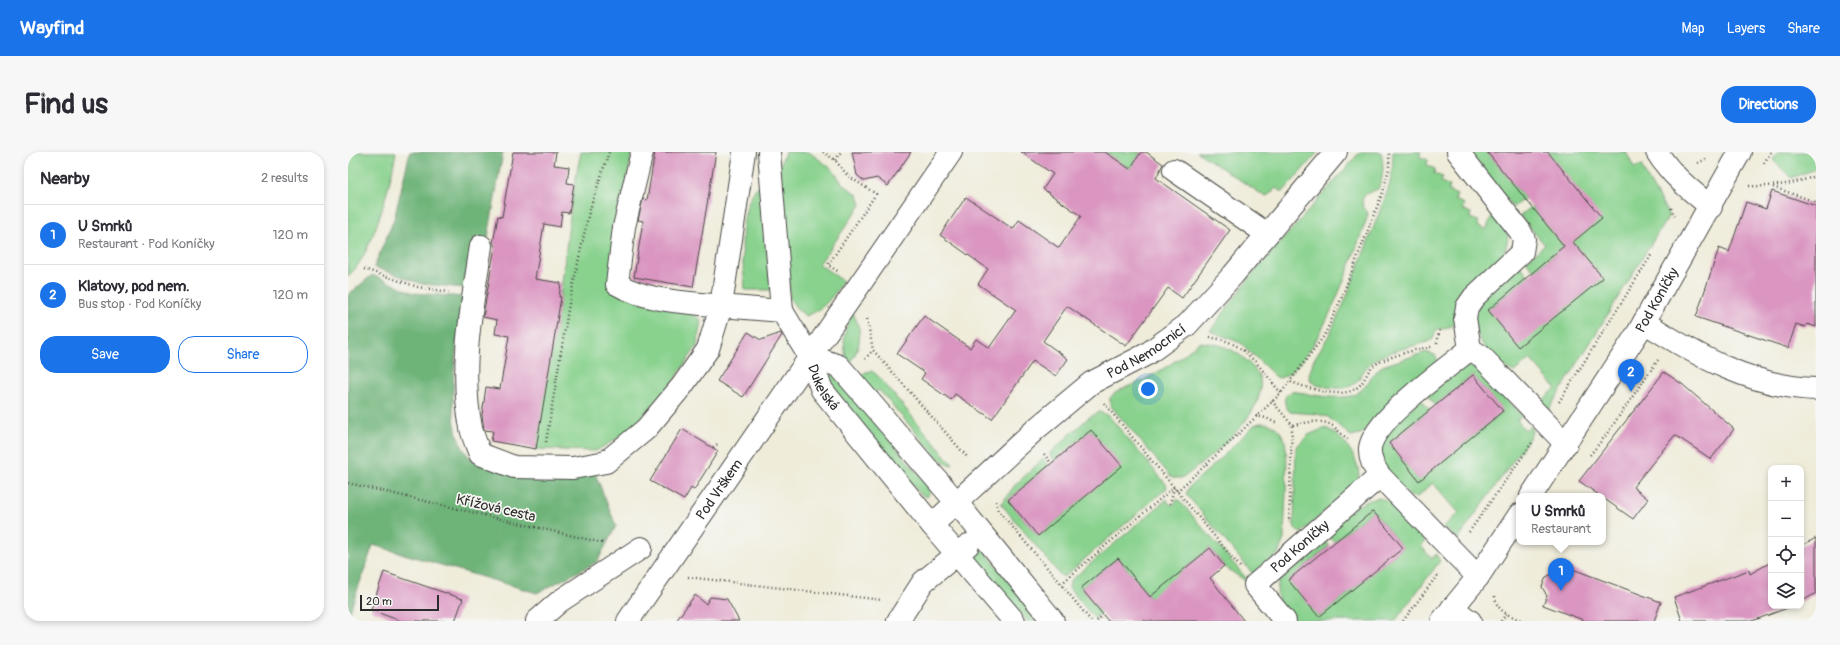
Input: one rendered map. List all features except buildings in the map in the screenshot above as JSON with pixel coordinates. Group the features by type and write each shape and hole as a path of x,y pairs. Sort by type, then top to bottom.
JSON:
{"street":[{"path":"642,152 624,227 617,284 628,290 663,299 782,311"},
{"path":"481,246 470,320 466,383 471,429 480,454 514,467 573,468 606,462 646,429 682,386 708,349 722,306 744,152"},
{"path":"769,152 782,311 809,356 951,152"},
{"name":"Pod Nemocnicí","path":"932,525 1037,428 1091,383 1147,354 1187,325 1288,210 1336,152"},
{"path":"1458,152 1520,231 1524,245 1522,252 1481,289 1470,302 1465,318 1470,349 1481,356 1566,444"},
{"path":"1657,152 1665,165 1685,186 1711,207"},
{"name":"Pod Koníčky","path":"1534,493 1644,322 1711,207 1740,152"},
{"path":"1174,170 1266,234"},
{"path":"1644,322 1683,346 1732,371 1784,386 1816,389"},
{"path":"1470,349 1392,414 1376,432 1370,448 1370,458 1373,466 1380,476 1478,577"},
{"name":"Dukelská","path":"809,356 839,366 956,503 1053,621"},
{"name":"Dukelská","path":"809,356 822,390 932,525 1014,621"},
{"name":"Pod Vrškem","path":"628,621 809,356"},
{"name":"Pod Koníčky","path":"1255,585 1288,554 1380,476"},
{"path":"1470,621 1447,615 1478,577 1516,520"},
{"path":"898,621 923,582 980,534"},
{"path":"537,621 560,601 641,548"},
{"path":"1255,585 1276,618"}],"path":[{"path":"542,467 568,304 589,212 609,152"},
{"path":"823,152 835,160 848,176 876,194 828,265 858,286"},
{"path":"835,160 841,152"},
{"path":"1177,491 1281,393 1291,382 1324,336 1341,300 1384,189 1389,168 1388,152"},
{"path":"1749,186 1773,187 1794,184 1816,176"},
{"path":"1773,187 1816,202"},
{"path":"364,269 418,287 474,296"},
{"path":"1187,325 1200,335 1226,341 1241,350 1264,372 1281,393"},
{"path":"1291,382 1323,392 1338,393 1353,390 1358,387 1372,366 1427,347 1436,348 1440,329"},
{"path":"874,350 985,476"},
{"path":"1091,383 1099,398 1255,585"},
{"path":"1272,401 1292,425 1288,554"},
{"path":"1256,416 1266,418 1278,424"},
{"path":"1292,425 1318,421 1324,422 1333,426 1349,440 1370,448"},
{"path":"713,447 721,441"},
{"path":"1041,451 1052,463"},
{"name":"Křížová cesta","path":"348,483 619,547 641,548"},
{"path":"1170,504 1174,487"},
{"path":"1091,621 1060,584 1174,487"},
{"path":"686,576 886,600"},
{"path":"1495,593 1494,599 1498,607 1506,614 1523,621"},
{"path":"1501,621 1506,614"},
{"path":"1097,621 1103,616"}],"green space":[{"path":"348,152 396,152 390,181 379,218 365,253 357,266 348,276"},
{"path":"410,152 503,152 487,243 465,288 422,284 374,267 394,219"},
{"path":"581,152 632,152 610,279 688,310 701,320 697,346 672,383 629,431 596,451 536,449 541,418 539,417 550,362 554,328 556,328 570,218"},
{"path":"785,152 809,152 832,169 843,184 858,195 861,205 819,264 843,281 823,306 806,316 798,310 790,299 779,168"},
{"path":"1105,152 1141,152 1130,169"},
{"path":"1197,152 1318,152 1282,193 1276,188 1266,197"},
{"path":"1360,152 1381,152 1383,171 1378,189 1367,194 1363,198 1363,205 1368,214 1343,284 1320,332 1308,353 1294,369 1280,378 1276,377 1241,343 1210,331 1250,277"},
{"path":"1393,152 1421,152 1419,156 1428,160 1427,165 1435,169 1434,174 1443,177 1441,182 1450,186 1448,191 1457,195 1455,200 1464,204 1462,209 1471,213 1470,218 1478,221 1477,226 1486,230 1494,211 1504,222 1508,234 1506,246 1502,257 1494,269 1456,311 1454,316 1454,325 1444,329 1437,329 1433,339 1427,342 1381,356 1369,364 1358,380 1348,387 1339,388 1319,386 1312,382 1309,377 1313,361 1329,335 1345,301 1388,190 1392,173"},
{"path":"1468,152 1487,152 1525,198 1513,207"},
{"path":"1548,152 1626,152 1634,168 1641,165 1669,215 1545,416 1539,406 1541,402 1556,388 1530,359 1514,372 1499,363 1486,349 1477,333 1475,315 1487,292 1520,266 1529,276 1488,310 1518,346 1602,278 1573,242"},
{"path":"1778,152 1816,152 1816,169 1791,178 1773,160"},
{"path":"761,187 771,290 745,290 742,251 743,224 750,199 756,188"},
{"path":"1532,206 1564,246 1534,271 1526,261 1545,245 1520,216"},
{"path":"372,275 414,293 464,297 455,355 453,401 455,422 459,440 467,454 481,465 595,473 616,526 597,562 537,593 373,545 348,617 348,295"},
{"path":"852,313 858,325 859,339 856,353 848,364 844,338"},
{"path":"1199,342 1225,347 1243,357 1257,372 1260,379 1260,392 1255,406 1246,420 1222,446 1187,475 1181,478 1172,478 1110,405 1110,398 1120,390 1142,381 1164,368"},
{"path":"1426,352 1435,355 1439,363 1373,420 1363,433 1351,436 1328,417 1317,414 1290,412 1286,407 1286,396 1289,393 1294,392 1329,397 1351,396 1365,387 1382,366"},
{"path":"1471,366 1482,371 1522,416 1517,420 1525,430 1530,426 1532,430 1530,437 1458,539 1443,527 1459,513 1433,483 1417,497 1410,496 1385,473 1379,451 1387,430 1421,399 1430,410 1389,443 1419,480 1503,412 1473,375 1435,405 1427,395 1460,368"},
{"path":"872,371 878,376 953,465 948,464 937,457 879,390 873,394 855,379 866,372"},
{"path":"830,375 836,375 929,487 929,494 927,497 920,494 834,389"},
{"path":"1099,412 1108,415 1166,484 1167,488 1065,576 1061,576 1001,504 1015,485 1043,459 1049,465 1008,500 1038,536 1121,466 1091,430 1055,461 1049,454 1088,418"},
{"path":"1260,423 1268,424 1277,428 1284,438 1286,446 1287,471 1284,539 1278,554 1253,574 1186,494 1189,487 1217,462 1254,425"},
{"path":"1325,428 1332,431 1345,443 1355,458 1359,474 1358,481 1301,533 1296,530 1294,525 1296,447 1308,435"},
{"path":"1379,498 1393,504 1405,515 1425,541 1421,546 1432,559 1436,554 1440,561 1395,621 1291,621 1280,605 1277,594 1278,584 1282,574 1288,566 1321,536 1329,546 1289,580 1319,617 1403,548 1373,511 1334,542 1326,532 1357,506 1364,502"},
{"path":"1167,499 1168,503 1173,505 1178,499 1247,579 1246,581 1226,568 1210,548 1177,575 1219,621 1170,621 1118,558 1081,588 1101,613 1095,619 1069,588 1070,581"},
{"path":"982,548 1042,621 1027,621 973,556"}],"place":[{"name":"Klatovy, pod nem.","path":"1631,392"},
{"name":"U Smrků","path":"1561,591"}]}
